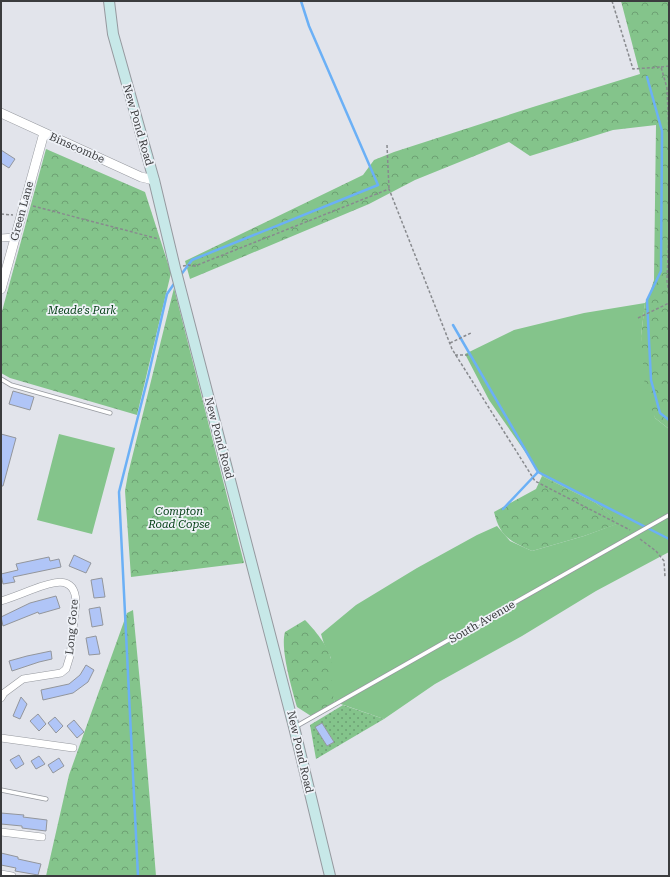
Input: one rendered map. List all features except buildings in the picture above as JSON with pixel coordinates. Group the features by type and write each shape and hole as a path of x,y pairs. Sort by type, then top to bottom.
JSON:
{"main road":[{"name":"New Pond Road","path":"109,1 113,34 154,180 294,727 330,876"}],"street":[{"name":"Binscombe","path":"1,113 141,177 154,180"},
{"name":"Green Lane","path":"1,289 44,133"},
{"path":"1,238 15,237"},
{"name":"Long Gore","path":"1,602 49,583 67,583 76,595 70,656 66,669 61,673 23,679 4,693 1,698"},
{"path":"1,738 73,748"},
{"path":"1,832 42,837"},
{"path":"1,874 12,876"}],"lane":[{"path":"1,378 11,385 110,414"},
{"name":"South Avenue","path":"294,727 306,722 669,515"},
{"path":"1,790 46,799"}],"path":[{"path":"612,1 633,69 669,66"},
{"path":"661,67 667,88 669,135"},
{"path":"388,145 389,189 455,355 534,481 636,535 656,551 664,561 665,577"},
{"path":"188,264 195,266 389,189"},
{"path":"23,206 31,205 161,240 168,237"},
{"path":"1,214 20,216"},
{"path":"669,230 667,281 669,294"},
{"path":"638,318 669,303"},
{"path":"450,343 471,333"},
{"path":"455,355 468,355"}],"green space":[{"path":"621,1 669,1 669,429 655,418 645,390 641,336 645,303 654,280 656,125 613,130 530,156 509,142 415,180 369,204 190,279 185,261 363,175 374,160 394,152 533,107 640,74"},
{"name":"Meade's Park","path":"46,149 145,192 171,273 137,415 10,378 1,373 1,315"},
{"name":"Compton Road Copse","path":"174,288 244,563 131,577 125,491"},
{"path":"645,303 641,336 655,418 669,429 669,552 596,591 522,636 435,684 384,719 335,702 331,693 331,658 321,634 356,605 417,568 477,535 497,526 510,541 532,551 584,536 619,523 596,503 542,476 489,400 465,354 514,330 584,313"},
{"path":"59,434 115,448 92,534 37,520"},
{"path":"542,476 596,503 620,523 584,536 532,551 512,541 499,527 494,512 536,489"},
{"path":"133,610 156,876 46,876 69,775 127,613"},
{"path":"305,620 321,638 330,654 332,665 332,691 335,702 311,716 297,707 287,669 284,648 285,632"},
{"path":"343,705 384,719 316,759 310,725","holes":["322,723 334,742 327,746 316,727"]}],"waterway":[{"path":"180,276 192,260 378,185 309,26 301,1"},
{"path":"647,77 662,131 661,271 647,300 651,380 660,413 669,420"},
{"path":"138,876 119,492 167,294 176,281"},
{"path":"453,325 538,472 669,539"},
{"path":"503,509 538,472"}]}
